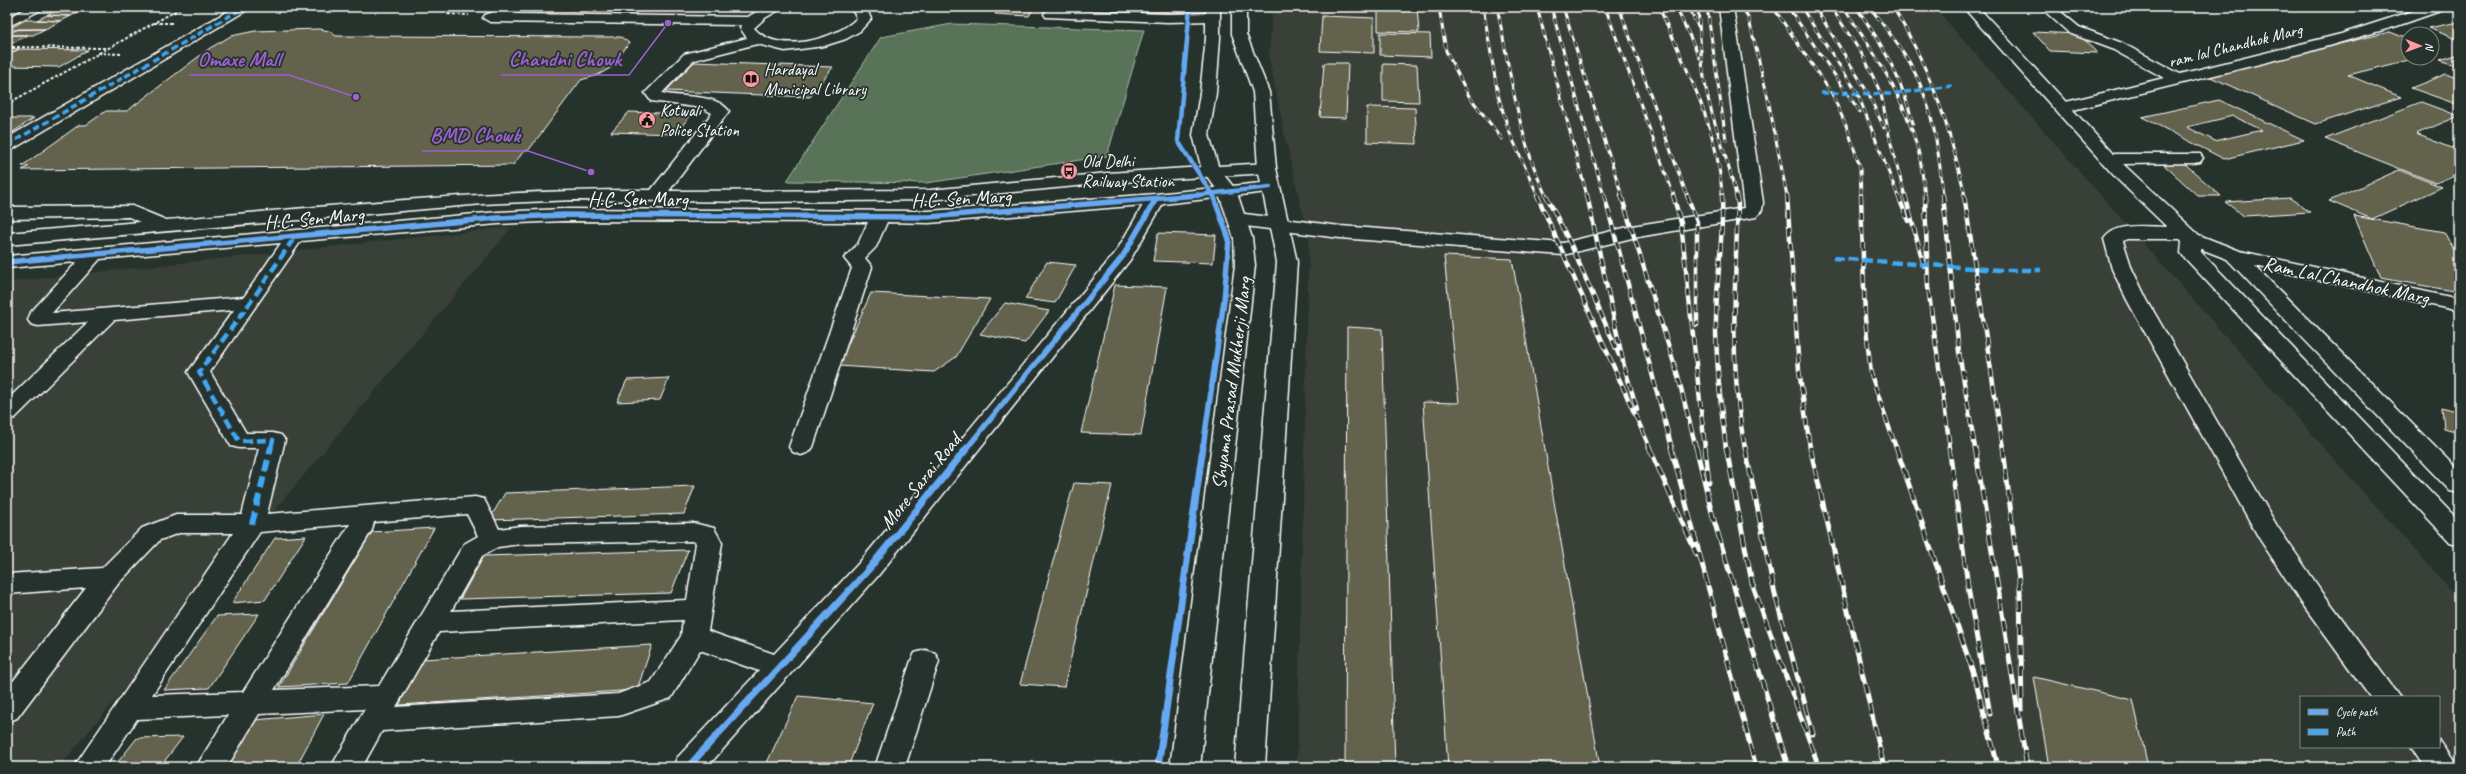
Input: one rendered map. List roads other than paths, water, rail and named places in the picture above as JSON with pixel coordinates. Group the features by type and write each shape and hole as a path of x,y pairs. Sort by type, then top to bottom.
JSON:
{"street":[{"path":"7,24 40,7"},
{"path":"7,146 245,7"},
{"path":"519,7 490,18 755,18"},
{"path":"740,7 755,18"},
{"path":"777,7 755,18 747,28 750,35 757,40 772,45 791,46 831,41 848,34 859,27 864,19 862,12 855,7"},
{"name":"Shyama Prasad Mukherji Marg","path":"1239,7 1239,34 1261,92 1268,177 1287,262 1250,767"},
{"path":"1237,219 1279,226 1563,249 1632,232 1750,213 1753,210 1754,202 1726,7"},
{"path":"1970,7 2109,159 2189,242 2459,536"},
{"path":"2047,7 2074,30 2117,46 2176,79"},
{"name":"ram lal Chandhok Marg","path":"2062,108 2317,44 2383,26 2438,7"},
{"path":"1051,14 1168,18 1213,12"},
{"name":"Shyama Prasad Mukherji Marg","path":"1185,767 1245,265 1243,238 1237,219 1227,190 1211,170 1201,135 1208,94 1213,38 1213,12"},
{"path":"656,196 721,111 706,104 657,98 653,93 689,57 757,40"},
{"path":"2109,159 2194,158"},
{"name":"H.C. Sen Marg","path":"7,239 483,200 574,194 656,196 930,195 1211,170 1268,177"},
{"name":"H.C. Sen Marg","path":"7,262 498,218 563,215 929,218 1156,199 1227,190 1268,177"},
{"name":"More Sarai Road","path":"688,767 868,570 1123,256 1135,238 1156,199"},
{"path":"7,213 122,210 138,212 163,226 141,249"},
{"path":"801,448 862,267 854,258 866,247 880,217"},
{"path":"2189,242 2123,233 2113,239 2116,255 2144,311 2261,521 2327,619 2385,696"},
{"path":"89,767 252,524 273,440 239,441 199,372 250,303 296,235"},
{"name":"Ram Lal Chandhok Marg","path":"2189,242 2233,255 2459,305"},
{"path":"95,253 38,319 44,320 250,303"},
{"path":"2233,255 2459,485"},
{"path":"7,413 107,315"},
{"path":"7,710 109,577 151,534 176,524 252,524 475,505 492,539"},
{"path":"211,767 249,703 363,524"},
{"path":"128,708 249,703 380,709 619,705 661,690 694,637 709,543 705,534 693,532 520,535 492,539 483,542 473,550 431,622 380,709 346,767"},
{"path":"7,584 109,577"},
{"path":"431,622 699,609"},
{"path":"694,637 780,667"},
{"path":"890,767 925,661"},
{"path":"2427,748 2442,767"}],"railway":[{"path":"1439,7 1446,51 1469,96 1502,139"},
{"path":"1483,7 1498,95 1509,131 1538,196"},
{"path":"1497,7 1516,103 1528,151 1546,196"},
{"path":"1537,7 1587,196"},
{"path":"1551,7 1604,196"},
{"path":"1563,7 1622,196"},
{"path":"1605,7 1674,196"},
{"path":"1619,7 1687,196"},
{"path":"1659,7 1690,75 1708,122 1715,146 1722,196"},
{"path":"1676,7 1700,58"},
{"path":"1688,7 1698,26"},
{"path":"1698,7 1701,53 1706,87 1711,110 1730,171 1736,196"},
{"path":"1707,7 1726,140"},
{"path":"1743,7 1749,20 1767,94 1787,196"},
{"path":"1773,7 1832,94 1848,130 1860,167 1861,196"},
{"path":"1788,7 1860,112"},
{"path":"1801,7 1857,92 1898,196"},
{"path":"1815,7 1868,93 1884,128"},
{"path":"1831,7 1865,59 1881,94 1890,140 1905,196"},
{"path":"1843,7 1866,40 1887,75 1905,111 1919,156 1925,196"},
{"path":"1856,7 1883,48 1897,76 1913,123"},
{"path":"1870,7 1897,43 1919,80 1934,129 1943,196"},
{"path":"1893,7 1918,53 1937,98 1952,145 1965,196"},
{"path":"1537,195 1650,448"},
{"path":"1546,195 1572,247 1619,355"},
{"path":"1587,195 1624,366 1637,409"},
{"path":"1604,195 1672,448"},
{"path":"1621,195 1678,376 1696,448"},
{"path":"1673,195 1681,223 1705,448"},
{"path":"1687,195 1697,222 1697,325"},
{"path":"1736,195 1738,204 1734,326 1735,357 1740,418 1745,448"},
{"path":"1787,195 1799,370 1810,448"},
{"path":"1861,195 1865,318 1871,374 1896,448"},
{"path":"1898,195 1908,221"},
{"path":"1905,195 1924,266"},
{"path":"1925,195 1928,287 1950,448"},
{"path":"1943,195 1959,352 1975,448"},
{"path":"1964,195 2003,448"},
{"path":"1722,196 1722,229 1716,332 1717,361 1726,448"},
{"path":"1649,447 1697,555"},
{"path":"1671,447 1756,767"},
{"path":"1696,447 1713,517 1788,767"},
{"path":"1705,447 1709,482"},
{"path":"1726,447 1752,583 1819,767"},
{"path":"1745,447 1774,590 1813,734"},
{"path":"1810,447 1884,767"},
{"path":"1896,447 1973,672 1998,766"},
{"path":"1949,447 1969,593 1990,714"},
{"path":"1975,447 2027,767"},
{"path":"2003,447 2020,589 2022,709"}],"place":[{"name":"Chandni Chowk","path":"668,23"},
{"name":"Hardayal Municipal Library","path":"751,79"},
{"name":"Omaxe Mall","path":"356,97"},
{"name":"Kotwali Police Station","path":"647,120"},
{"name":"Old Delhi Railway Station","path":"1069,171"},
{"name":"BMD Chowk","path":"591,172"}]}
